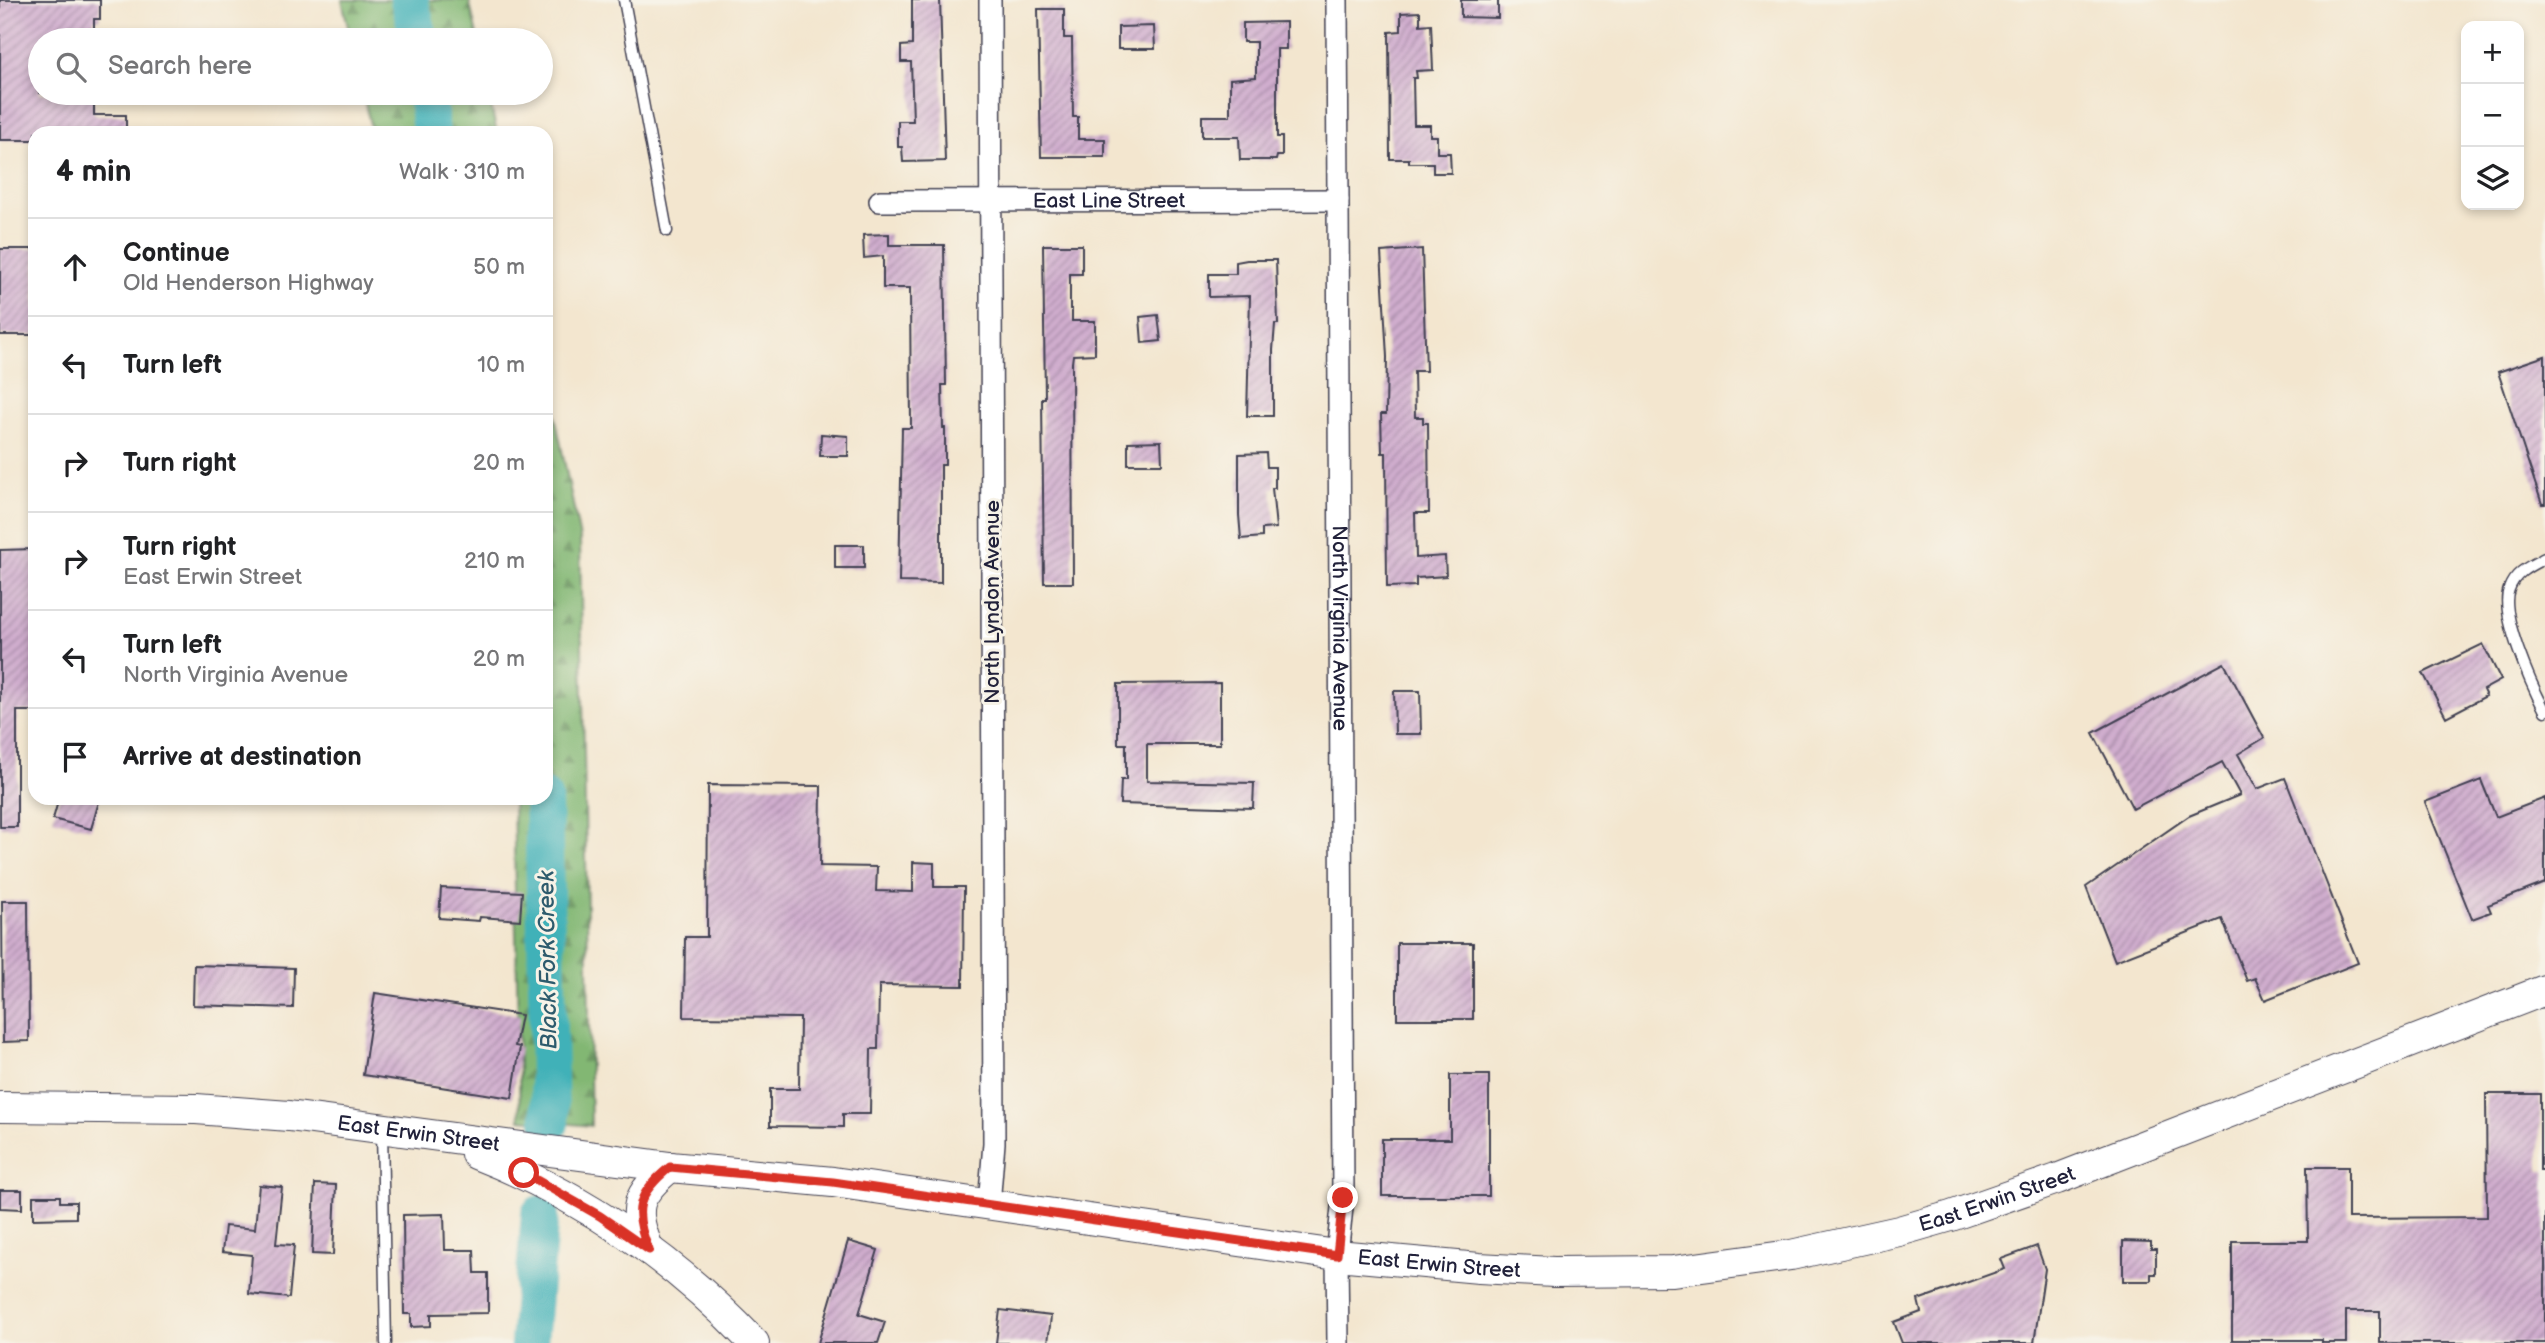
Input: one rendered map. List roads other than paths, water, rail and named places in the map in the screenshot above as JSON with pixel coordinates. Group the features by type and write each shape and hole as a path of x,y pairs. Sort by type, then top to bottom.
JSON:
{"main road":[{"name":"East Erwin Street","path":"0,1107 196,1109 289,1116 670,1167 833,1182 1337,1255 1479,1268 1615,1273 1673,1271 1844,1244 1951,1216 2057,1180 2545,990"},
{"path":"434,1137 524,1173 600,1216 649,1250 719,1309 754,1343"},
{"path":"649,1250 638,1219 639,1205 653,1182 670,1167"}],"street":[{"name":"North Lyndon Avenue","path":"989,1205 994,1143 990,0"},
{"name":"North Virginia Avenue","path":"1337,0 1343,1198 1337,1255 1338,1343"},
{"name":"East Line Street","path":"880,201 1338,200"}],"lane":[{"path":"624,0 667,231"},
{"path":"2545,558 2520,572 2508,589 2506,611 2533,688 2545,711"},
{"path":"382,1128 386,1343"}],"waterway":[{"name":"Black Fork Creek","path":"409,0 417,28"},
{"name":"Black Fork Creek","path":"428,105 430,126"},
{"name":"Black Fork Creek","path":"543,805 550,1123"},
{"name":"Black Fork Creek","path":"529,1343 540,1214"}]}
